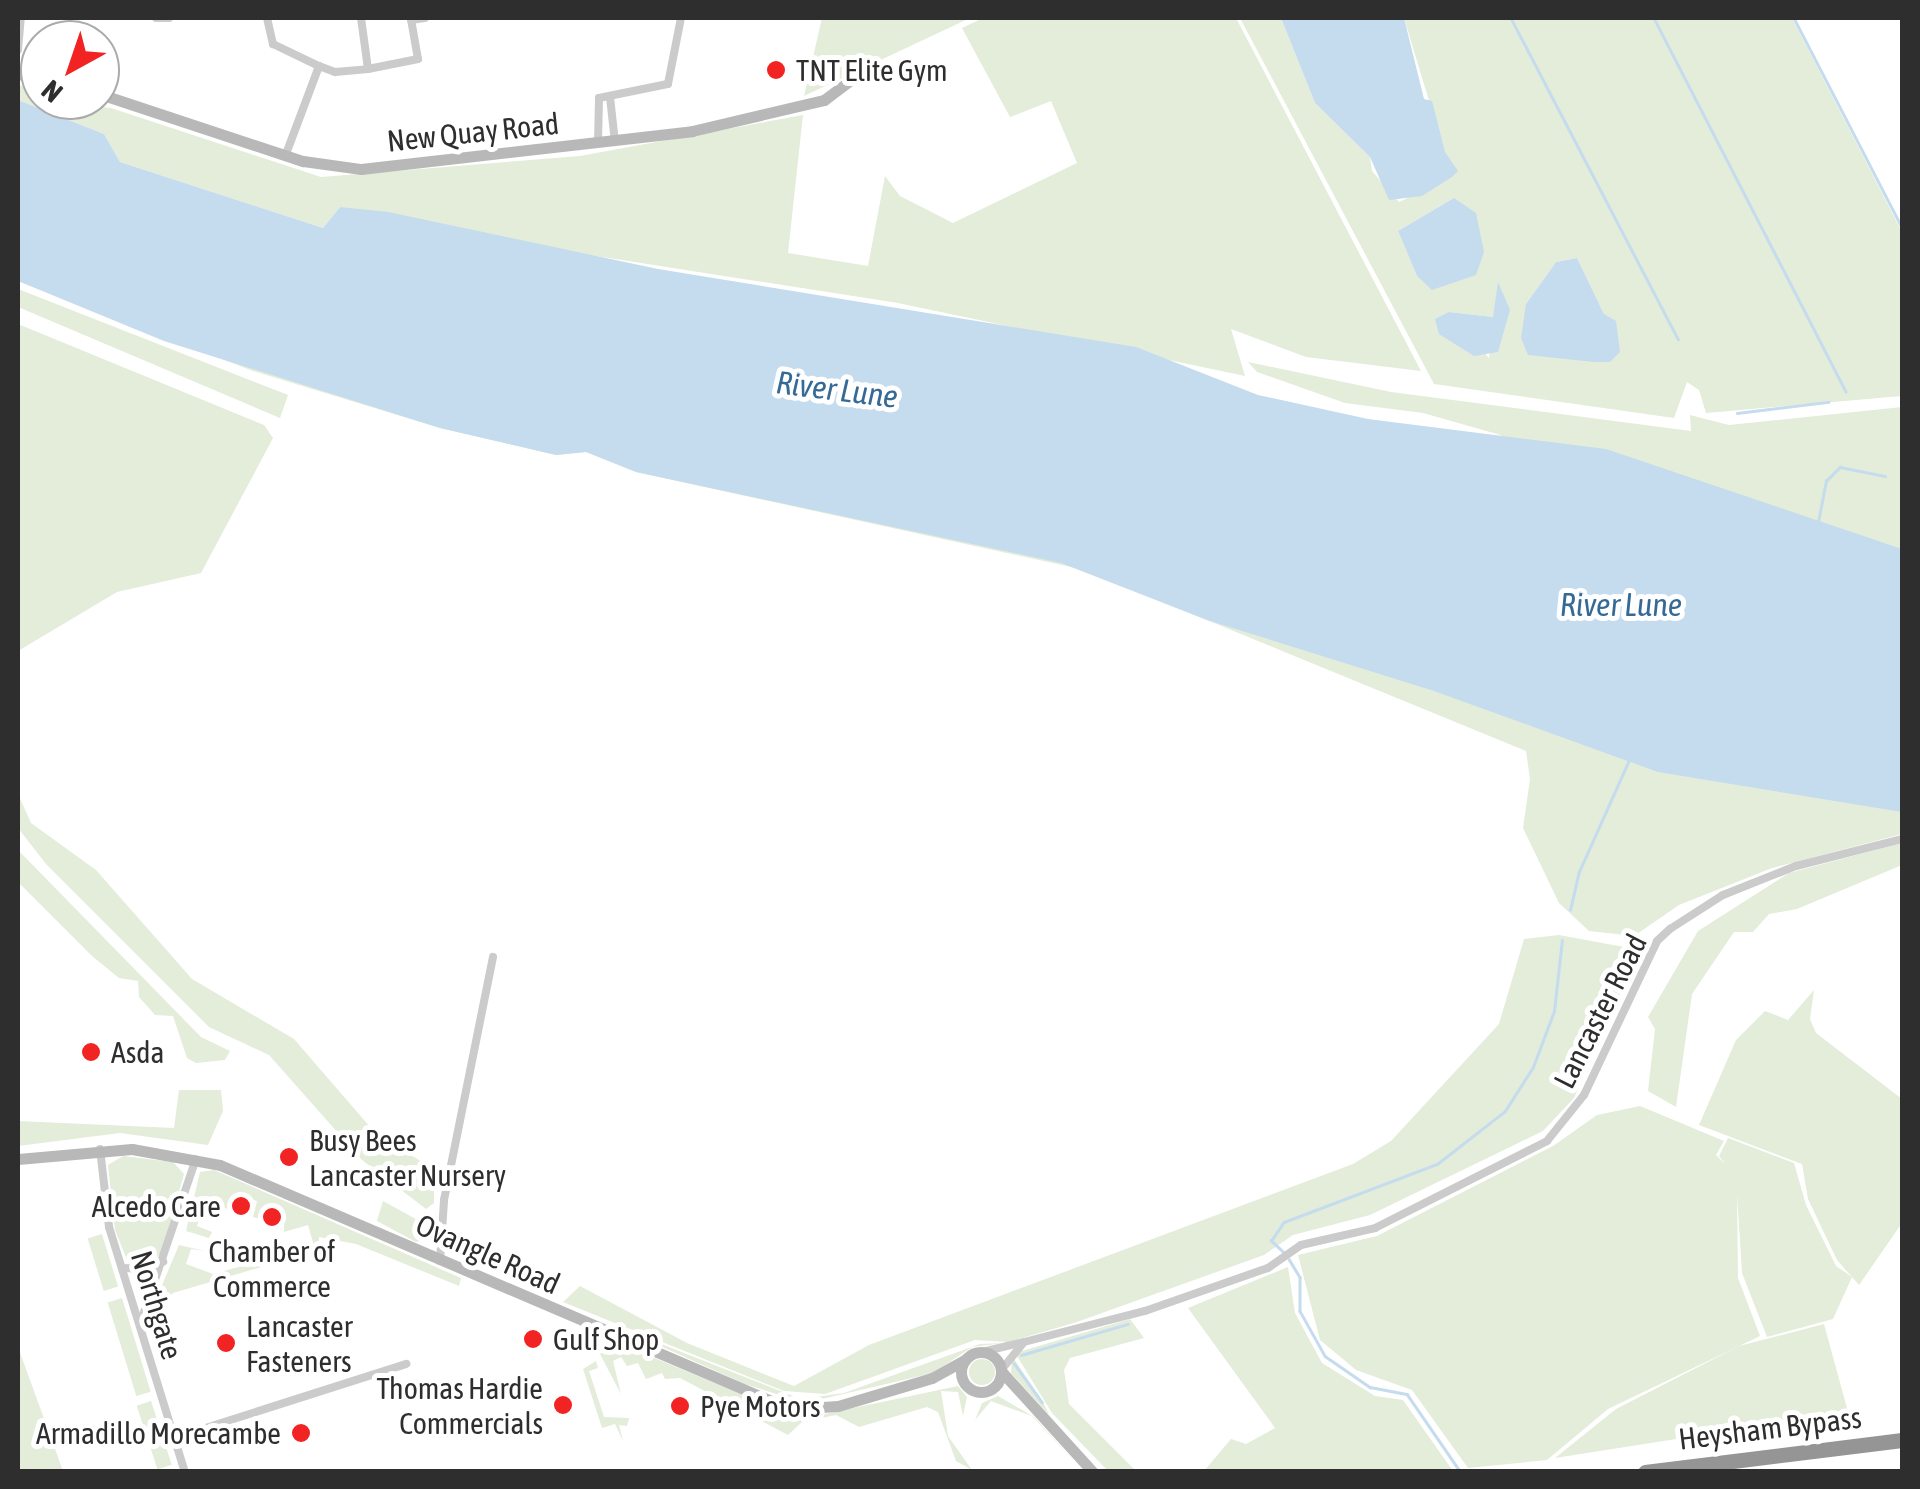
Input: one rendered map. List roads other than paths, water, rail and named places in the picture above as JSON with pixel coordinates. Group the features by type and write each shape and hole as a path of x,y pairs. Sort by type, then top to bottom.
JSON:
{"highway":[{"name":"Heysham Bypass","path":"1645,1472 1902,1440"}],"main road":[{"name":"New Quay Road","path":"120,100 286,154 361,169 614,142 786,112 824,100 851,80"},
{"name":"Ovangle Road","path":"18,1159 100,1149 196,1158 271,1184 440,1261 790,1409 825,1409 932,1378 982,1352"},
{"path":"982,1352 1090,1470"},
{"path":"966,1359 966,1385"},
{"path":"989,1390 1000,1371"},
{"name":"Ovangle Road","path":"932,1378 989,1390 1038,1413"}],"street":[{"path":"18,50 22,18"},
{"path":"156,18 169,18"},
{"path":"267,18 273,44 336,72 418,60 410,20 425,18"},
{"path":"360,18 368,69"},
{"path":"598,143 596,106 610,97 668,84 681,18"},
{"path":"286,154 318,66"},
{"path":"610,97 614,142"},
{"name":"Lancaster Road","path":"1024,1342 1146,1311 1272,1266 1295,1248 1376,1228 1547,1141 1584,1095 1657,941 1690,912 1796,866 1902,839"},
{"path":"440,1261 444,1200 494,957"},
{"name":"Northgate","path":"100,1149 105,1208 185,1472"},
{"name":"Northgate","path":"140,1324 196,1158"},
{"path":"122,1268 149,1270 163,1262"},
{"path":"982,1352 1024,1342"},
{"path":"1000,1371 1024,1342"},
{"path":"174,1438 406,1364"}],"water":[{"path":"1281,18 1404,18 1424,99 1432,101 1445,152 1458,171 1422,196 1389,200 1370,157 1315,103"},
{"name":"River Lune","path":"18,100 20,120 69,120 104,134 120,162 323,228 340,207 388,212 658,269 1136,347 1258,395 1368,419 1606,449 1902,549 1902,812 1658,772 1434,691 1207,620 1061,563 636,472 586,452 556,455 440,428 164,341 18,281"},
{"path":"1454,198 1476,213 1484,252 1476,275 1432,290 1417,276 1398,231"},
{"path":"1577,258 1604,314 1616,321 1620,352 1610,362 1528,355 1521,338 1526,304 1556,262"},
{"path":"1498,282 1510,310 1498,352 1474,356 1439,334 1435,319 1449,312 1493,317"}],"waterway":[{"path":"1511,18 1678,339"},
{"path":"1654,18 1846,392"},
{"path":"1794,18 1902,227"},
{"path":"1737,413 1828,402"},
{"path":"1818,522 1826,481 1840,467 1885,476"},
{"path":"1570,910 1578,874 1630,758"},
{"path":"1284,1253 1271,1241 1284,1222 1437,1164 1505,1111 1533,1067 1554,1011 1562,940"},
{"path":"1289,1259 1300,1277 1300,1311 1325,1356 1370,1387 1407,1394 1460,1471"},
{"path":"1021,1355 1128,1324"},
{"path":"1014,1363 1042,1402"}],"place":[{"name":"TNT Elite Gym","path":"776,70"},
{"name":"Asda","path":"91,1052"},
{"name":"Busy Bees Lancaster Nursery","path":"289,1157"},
{"name":"Alcedo Care","path":"241,1206"},
{"name":"Chamber of Commerce","path":"272,1217"},
{"name":"Gulf Shop","path":"533,1339"},
{"name":"Lancaster Fasteners","path":"226,1343"},
{"name":"Thomas Hardie Commercials","path":"563,1405"},
{"name":"Pye Motors","path":"680,1406"},
{"name":"Armadillo Morecambe","path":"301,1433"}]}
